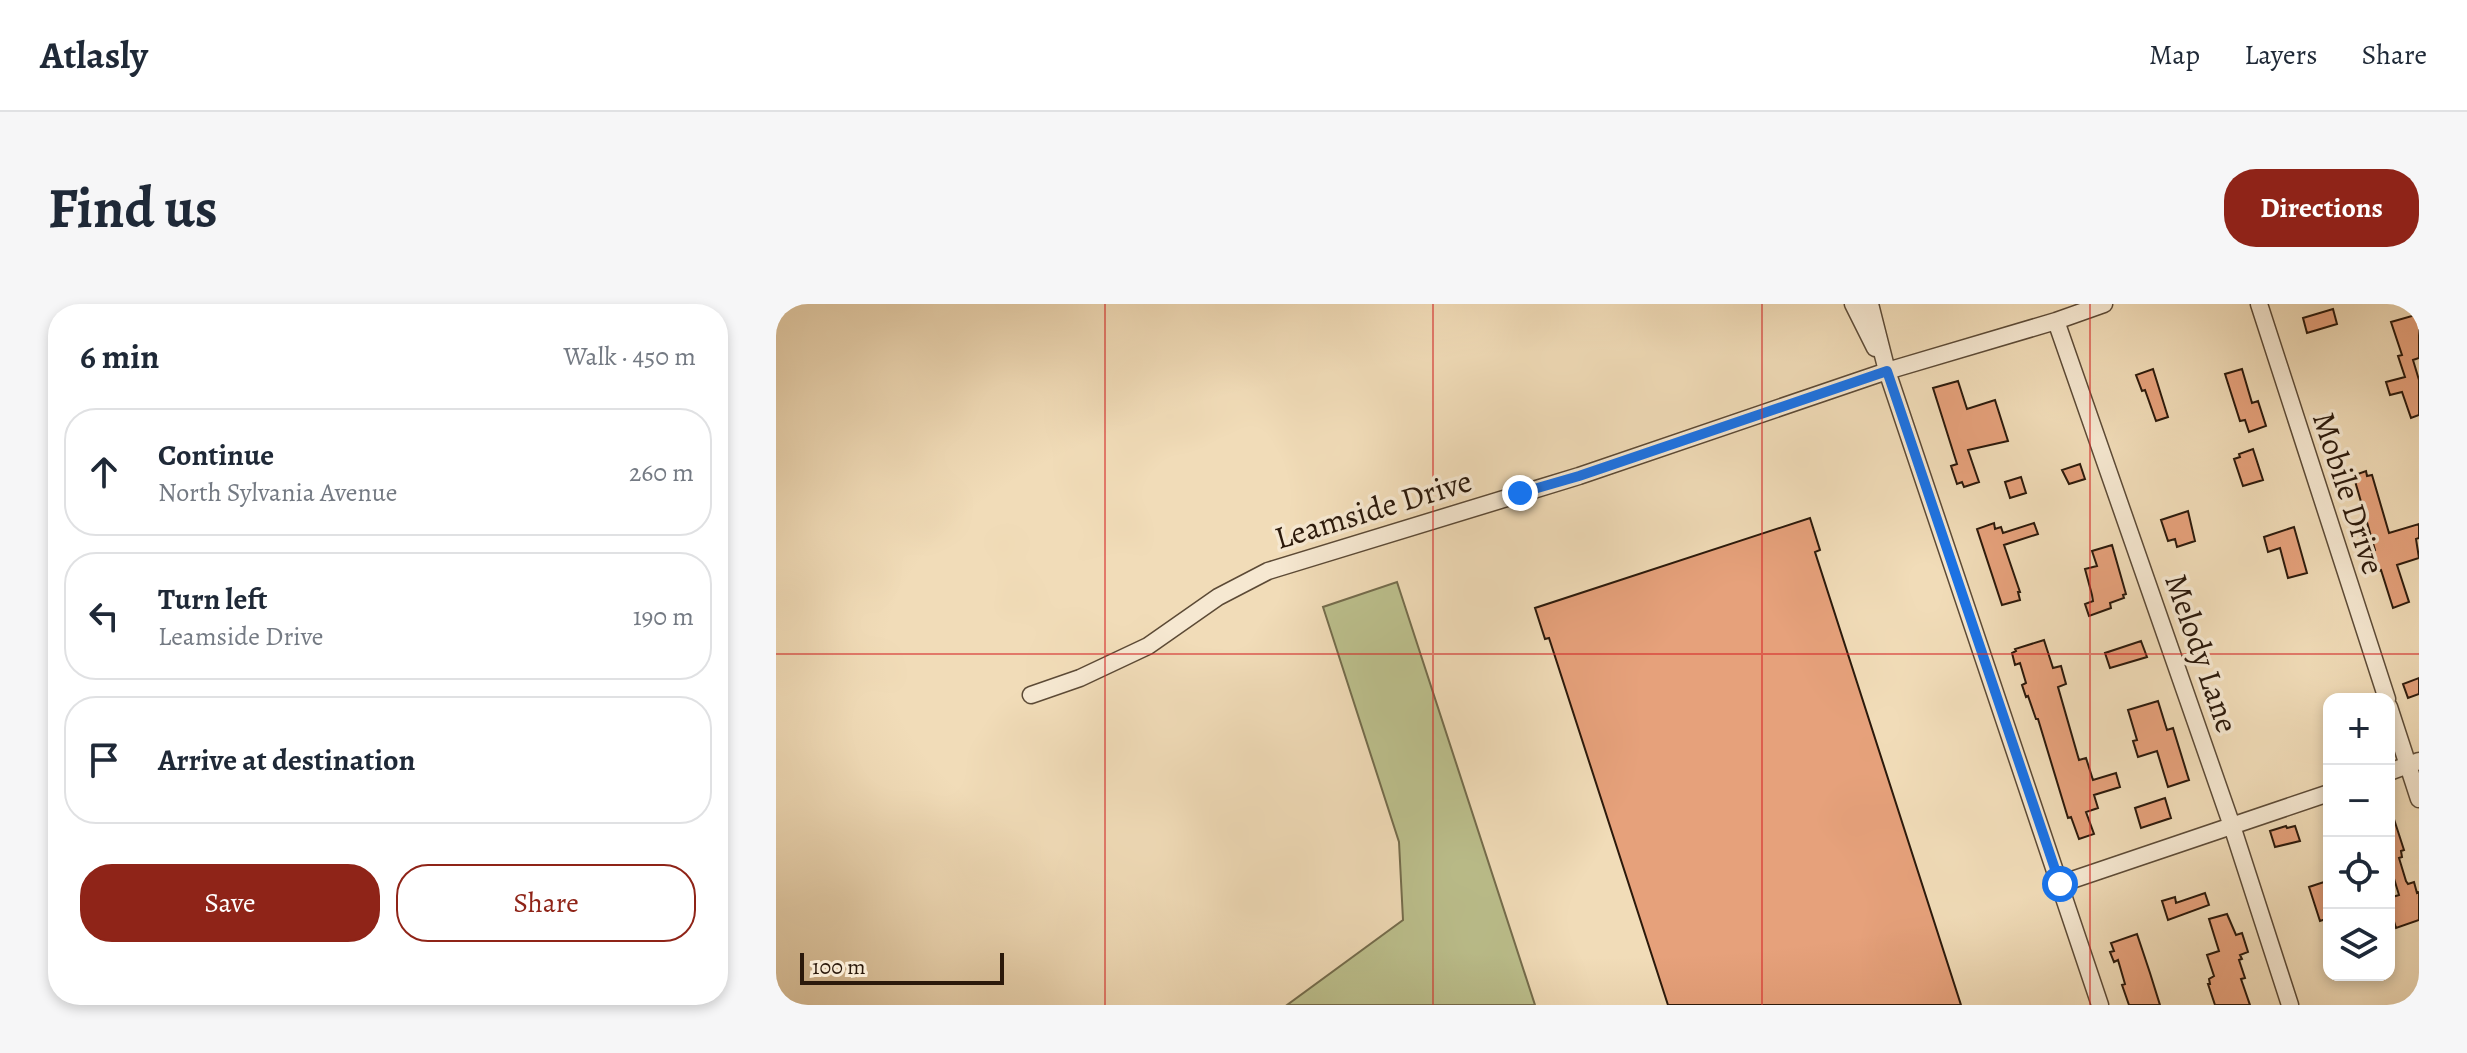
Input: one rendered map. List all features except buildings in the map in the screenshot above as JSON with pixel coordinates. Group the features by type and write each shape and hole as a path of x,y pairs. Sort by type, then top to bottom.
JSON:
{"street":[{"path":"1853,304 1887,371"},
{"path":"1870,304 1887,371 2100,1005"},
{"name":"Leamside Drive","path":"1031,695 1080,678 1148,646 1218,597 1268,571 1579,476 1887,371 2104,304"},
{"name":"Mobile Drive","path":"2259,304 2385,693"},
{"name":"Melody Lane","path":"2056,321 2232,826 2290,1005"},
{"path":"2395,720 2414,763 2419,799"},
{"path":"2395,770 2414,763"},
{"path":"2060,884 2323,795"}],"green space":[{"path":"1397,582 1535,1005 1287,1005 1403,920 1399,842 1323,607"}],"route":[{"path":"1520,493 1579,476 1887,371 2060,884"}]}
